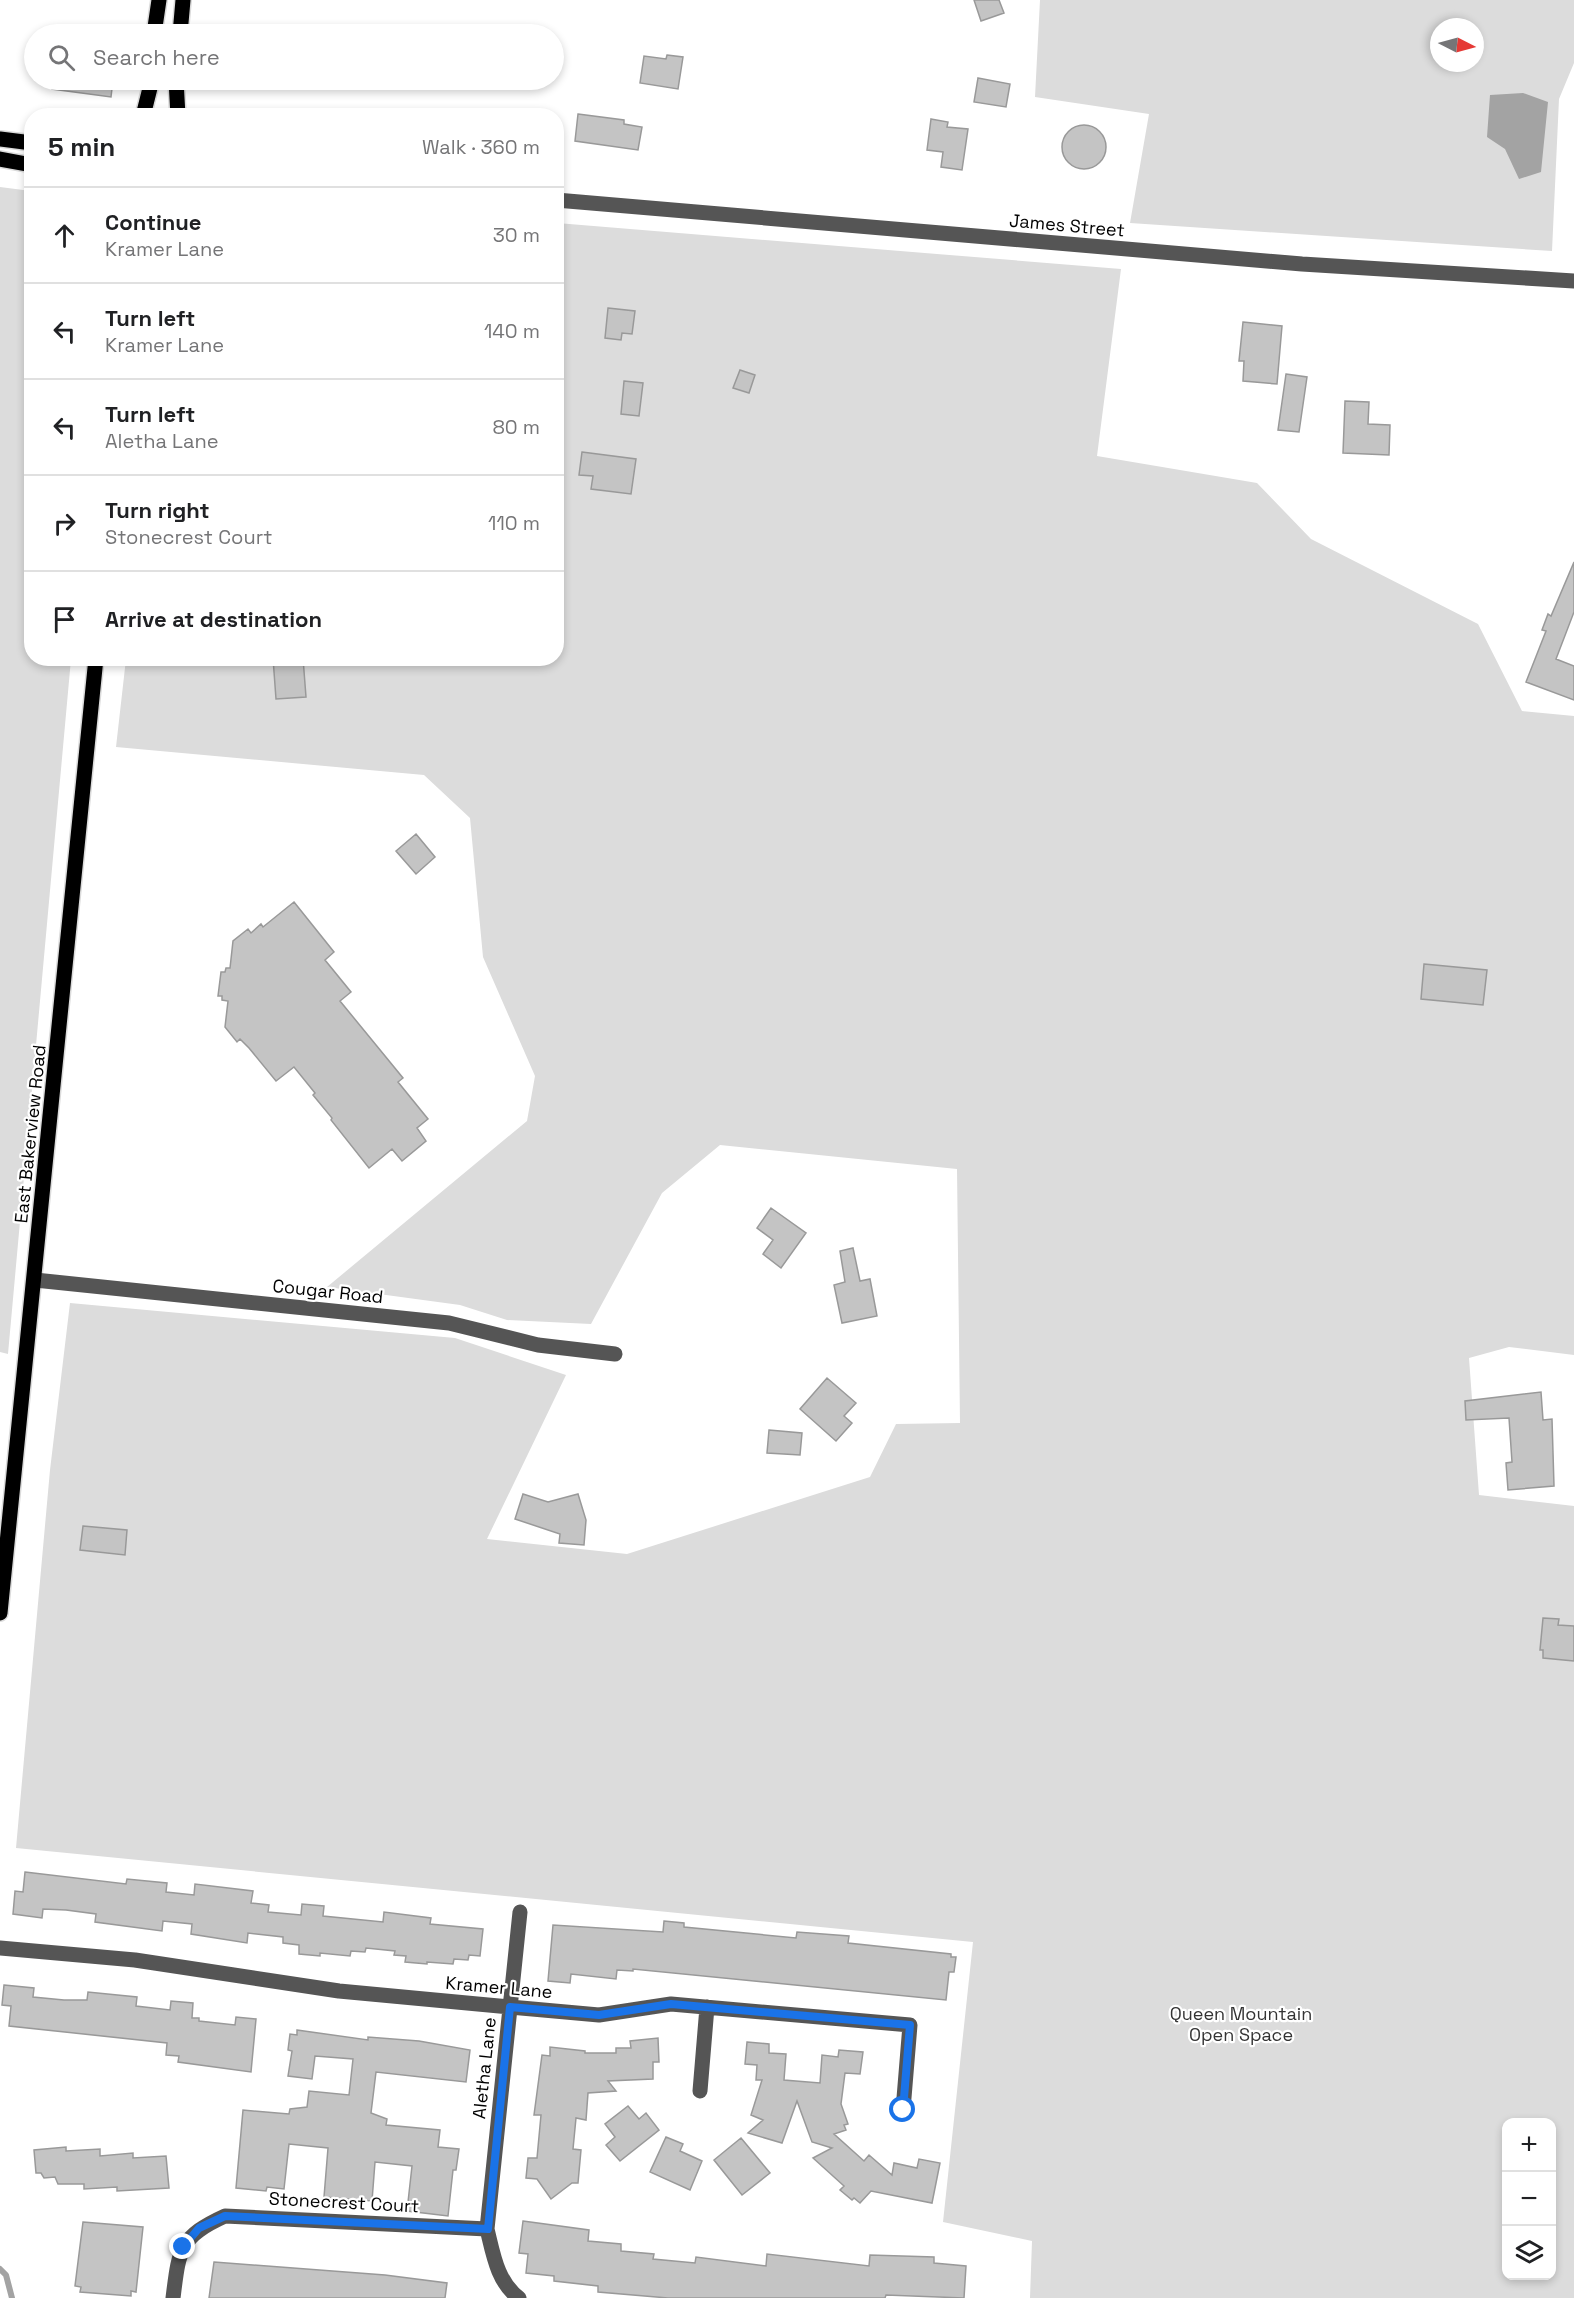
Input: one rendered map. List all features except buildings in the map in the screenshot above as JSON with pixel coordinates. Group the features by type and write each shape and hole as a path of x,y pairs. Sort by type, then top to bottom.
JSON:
{"main road":[{"path":"155,24 159,0"},
{"path":"181,24 183,0"},
{"path":"145,108 150,90"},
{"path":"177,90 178,108"},
{"path":"0,139 24,142"},
{"path":"0,159 24,164"},
{"name":"East Bakerview Road","path":"0,1613 95,666"}],"street":[{"name":"James Street","path":"564,201 1290,263 1574,281"},
{"name":"Cougar Road","path":"35,1280 449,1323 538,1345 615,1354"},
{"name":"Aletha Lane","path":"488,2229 520,1912"},
{"name":"Kramer Lane","path":"0,1948 135,1960 339,1992 599,2015 671,2004 910,2025 903,2110"},
{"path":"700,2091 707,2007"},
{"name":"Stonecrest Court","path":"173,2298 183,2247 199,2228 225,2216 488,2229"},
{"path":"488,2229 499,2274 511,2296"}],"green space":[{"path":"1040,0 1574,0 1574,63 1559,99 1552,251 1130,223 1149,114 1035,97"},
{"path":"0,187 24,190 24,666 70,666 8,1354 0,1352"},
{"name":"Queen Mountain Open Space","path":"564,224 1121,269 1097,456 1257,483 1311,539 1478,624 1522,711 1574,716 1574,1355 1509,1347 1469,1358 1479,1495 1574,1506 1574,2298 1030,2298 1032,2241 943,2222 973,1942 16,1848 50,1470 70,1303 455,1338 566,1375 487,1539 627,1554 870,1477 896,1424 960,1423 957,1169 720,1145 662,1193 591,1324 507,1320 460,1305 327,1287 527,1121 535,1076 483,957 470,818 424,775 116,747 125,666 564,666"}],"shaded area":[{"path":"1523,93 1548,102 1541,172 1519,179 1505,149 1487,137 1490,95"}],"waterway":[{"path":"0,2269 6,2275 12,2298"}],"route":[{"path":"183,2247 199,2228 225,2216 488,2229 510,2007 599,2015 671,2004 910,2025 903,2110"}]}
